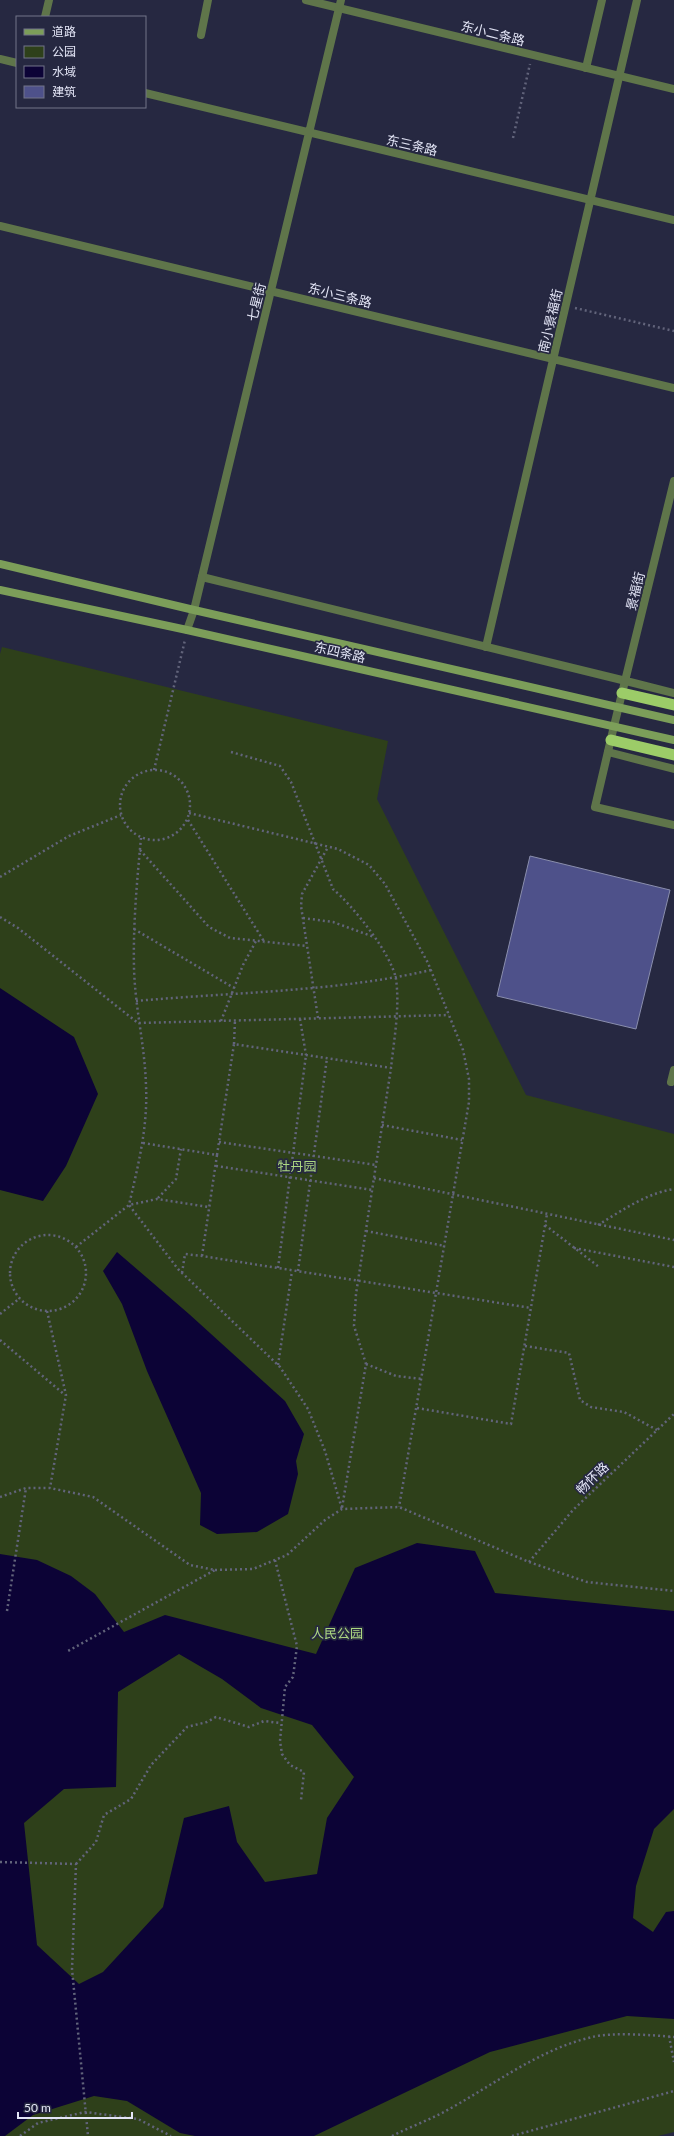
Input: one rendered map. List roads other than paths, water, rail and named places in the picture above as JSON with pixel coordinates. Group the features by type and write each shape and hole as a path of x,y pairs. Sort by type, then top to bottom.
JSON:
{"highway":[{"path":"622,693 674,705"},
{"path":"611,740 674,755"}],"main road":[{"path":"0,564 194,610 619,706 674,720"},
{"name":"东四条路","path":"0,590 187,630 674,740"}],"street":[{"path":"45,16 49,0"},
{"path":"201,35 208,0"},
{"name":"东小二条路","path":"306,0 340,4 532,55 674,89"},
{"path":"586,68 602,0"},
{"name":"南小景福街","path":"486,647 637,0"},
{"name":"七星街","path":"187,630 194,610 340,4"},
{"path":"0,59 16,63"},
{"name":"东三条路","path":"146,93 674,220"},
{"name":"东小三条路","path":"0,226 674,388"},
{"name":"景福街","path":"674,480 595,807 674,825"},
{"path":"202,577 674,693"},
{"path":"608,752 674,769"},
{"path":"671,1082 674,1070"}],"water":[{"path":"0,988 74,1037 98,1094 66,1166 43,1201 0,1190"},
{"path":"117,1252 189,1314 285,1401 304,1434 296,1461 298,1474 288,1514 257,1532 217,1534 200,1525 201,1493 147,1371 122,1304 103,1271"},
{"path":"417,1543 475,1551 495,1593 674,1611 674,1809 654,1829 636,1886 633,1918 653,1932 666,1912 674,1911 674,2019 627,2016 490,2052 314,2136 195,2136 180,2133 127,2101 94,2096 33,2115 5,2136 0,2136 0,1554 37,1560 71,1576 95,1594 124,1632 165,1615 316,1654 355,1568","holes":["179,1654 222,1679 261,1708 312,1725 354,1777 327,1818 317,1874 265,1882 237,1842 229,1806 184,1818 163,1907 103,1972 79,1984 37,1945 24,1823 64,1789 116,1787 118,1692"]}],"park label":[{"name":"牡丹园","path":"297,1166"},
{"name":"人民公园","path":"337,1633"}]}
